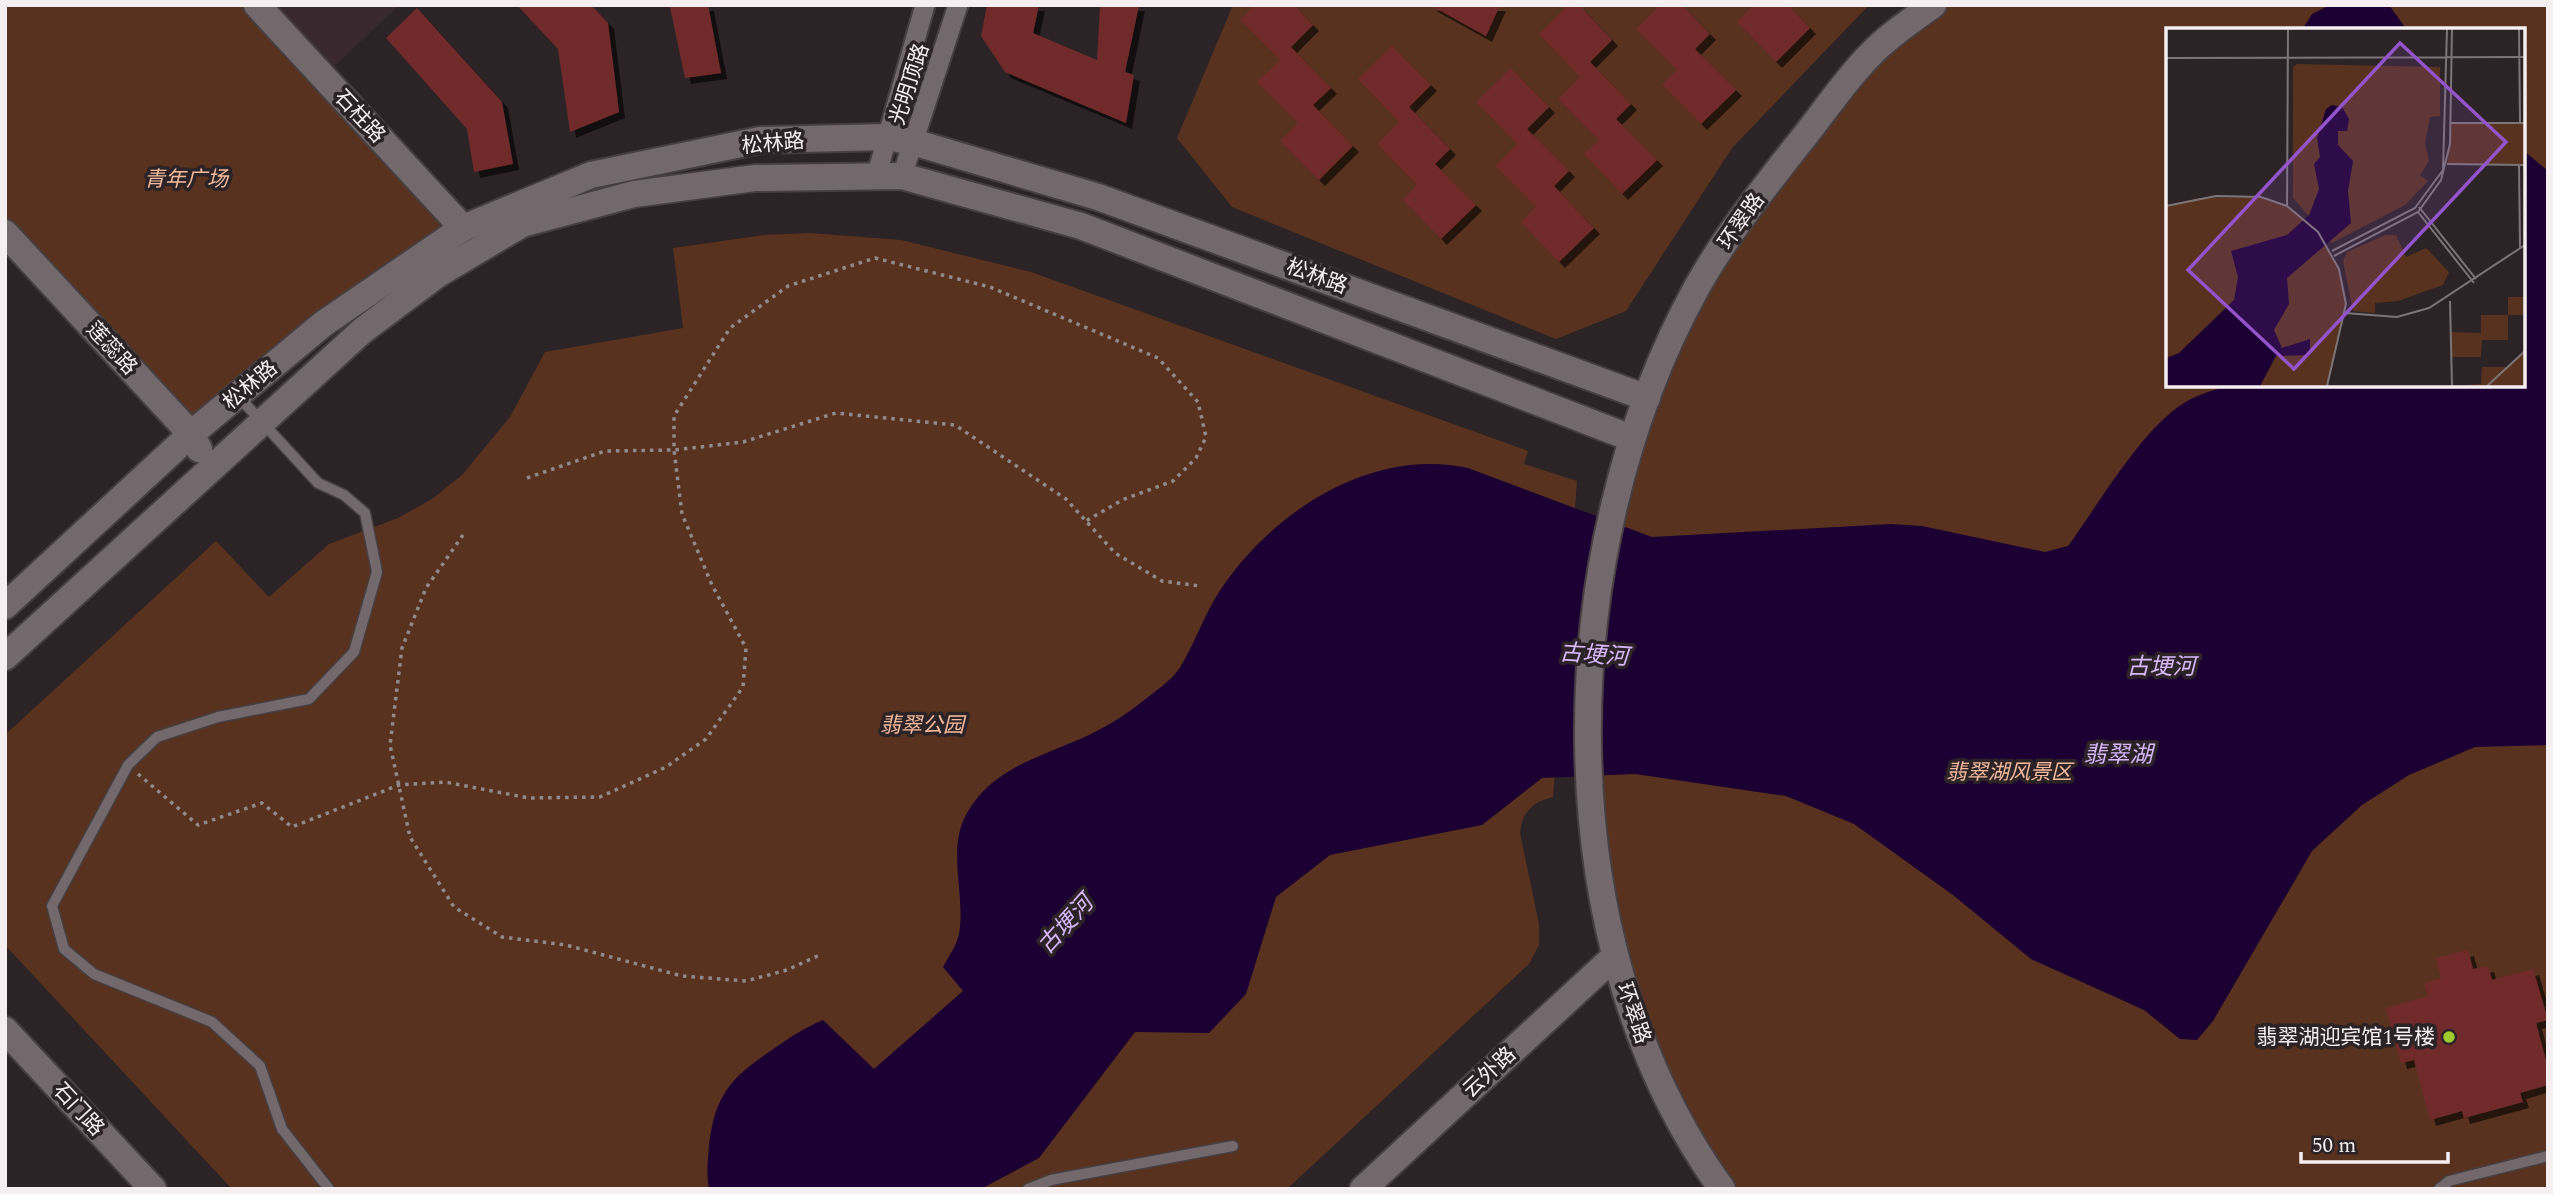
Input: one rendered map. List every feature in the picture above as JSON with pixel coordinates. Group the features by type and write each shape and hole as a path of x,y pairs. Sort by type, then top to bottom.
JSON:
{"street":[{"name":"石柱路","path":"257,5 463,228"},
{"name":"光明顶路","path":"876,177 925,5"},
{"name":"光明顶路","path":"902,176 958,5"},
{"name":"环翠路","path":"1722,1189 1690,1141 1659,1080 1643,1042 1615,956 1592,821 1587,691 1591,623 1631,438 1695,289 1736,223 1871,54 1927,7"},
{"name":"松林路","path":"5,606 191,434 323,324 463,228 591,175 760,141 887,138 914,142 1098,197 1647,398"},
{"name":"松林路","path":"5,657 362,331 438,274 522,224 635,194 755,178 902,176 1081,226 1631,438"},
{"name":"莲蕊路","path":"5,233 191,434 209,469"},
{"name":"云外路","path":"1363,1189 1615,956"},
{"name":"石门路","path":"5,1030 153,1189"}],"lane":[{"path":"238,395 318,483 344,495 365,513 377,572 354,652 309,699 218,716 158,737 128,765 52,906 64,949 94,974 212,1023 260,1066 282,1129 329,1189"},
{"path":"1028,1189 1051,1180 1233,1146"},
{"path":"2440,1189 2449,1181 2548,1156"}],"path":[{"path":"128,765 198,825 262,803 292,827 399,785 445,782 528,798 600,797 666,768 706,739 743,687 746,649 712,585 682,514 674,450 674,416 730,328 788,286 875,258 990,287 1158,358 1198,402 1206,436 1196,458 1173,481 1122,500 1086,520"},
{"path":"527,478 605,451 674,450 743,442 836,413 955,425 1066,499 1115,553 1162,581 1200,586"},
{"path":"463,535 426,588 402,648 390,745 410,836 454,907 502,937 566,946 682,976 746,981 787,970 822,954"}],"shaded area":[{"path":"257,5 399,5 323,77"}],"green space":[{"name":"青年广场","path":"5,5 257,5 463,228 191,434 5,233"},
{"path":"1233,5 1869,5 1732,148 1626,311 1556,339 1232,207 1177,138"},
{"name":"翡翠湖风景区","path":"1933,5 2548,5 2548,1189 1722,1189 1659,1080 1592,821 1620,483 1695,289 1871,54"},
{"name":"翡翠公园","path":"810,233 901,240 1031,272 1528,451 1524,464 1577,481 1553,797 1529,809 1523,819 1520,833 1539,924 1539,945 1529,964 1287,1189 232,1189 5,945 5,735 216,541 269,597 329,544 398,518 432,499 462,475 510,417 545,352 683,328 673,248 764,235"}],"water":[{"path":"2330,5 2389,5 2406,28 2303,28 2312,14"},
{"name":"翡翠湖","path":"2525,152 2548,171 2548,745 2475,747 2409,775 2362,805 2312,851 2213,1021 2197,1040 2180,1039 2144,1010 2031,959 1953,895 1854,824 1786,796 1635,774 1542,778 1482,825 1330,855 1276,897 1246,994 1209,1033 1135,1032 1039,1158 981,1189 709,1189 709,1145 716,1113 727,1089 746,1069 809,1026 823,1020 874,1069 963,991 943,967 959,934 957,857 961,827 977,798 1002,775 1105,727 1167,682 1185,659 1221,589 1243,561 1268,534 1328,491 1361,476 1396,467 1432,464 1468,468 1652,537 1891,524 1922,526 2045,552 2068,546 2152,431 2184,403 2223,387 2525,387"}],"building":[{"path":"517,5 591,5 608,23 619,112 570,132 558,49"},
{"path":"708,5 721,73 685,78 670,7"},
{"path":"987,5 1039,5 1033,33 1097,60 1100,5 1139,5 1125,72 1134,75 1126,123 1005,72 981,36"},
{"path":"1255,5 1294,5 1313,25 1291,47 1331,88 1313,105 1353,146 1319,180 1280,141 1298,123 1257,82 1280,60 1240,20"},
{"path":"1430,5 1500,5 1486,36"},
{"path":"1568,5 1579,5 1612,40 1590,62 1631,104 1616,119 1657,160 1622,194 1584,154 1599,140 1558,99 1580,77 1539,34"},
{"path":"1660,5 1682,5 1710,34 1695,49 1736,90 1701,124 1662,85 1677,70 1636,29"},
{"path":"1754,5 1788,5 1810,28 1776,62 1737,22"},
{"path":"417,8 502,102 513,164 474,172 467,129 386,38"},
{"path":"1392,46 1431,85 1409,107 1450,149 1435,164 1476,205 1441,239 1403,200 1417,185 1377,144 1399,122 1358,79"},
{"path":"1511,68 1549,107 1527,129 1569,171 1554,186 1594,228 1559,262 1521,222 1536,207 1495,166 1517,144 1476,102"},
{"name":"翡翠湖迎宾馆1号楼","path":"2468,950 2473,969 2488,966 2492,980 2533,969 2548,1020 2536,1023 2548,1068 2548,1085 2520,1093 2523,1102 2464,1118 2462,1111 2430,1120 2414,1060 2401,1063 2386,1008 2428,996 2424,983 2441,978 2436,958"}],"place":[{"name":"翡翠湖迎宾馆1号楼","path":"2449,1037"}],"water label":[{"name":"古埂河","path":"1594,654"},
{"name":"古埂河","path":"2161,666"},
{"name":"古埂河","path":"1065,924"}]}
